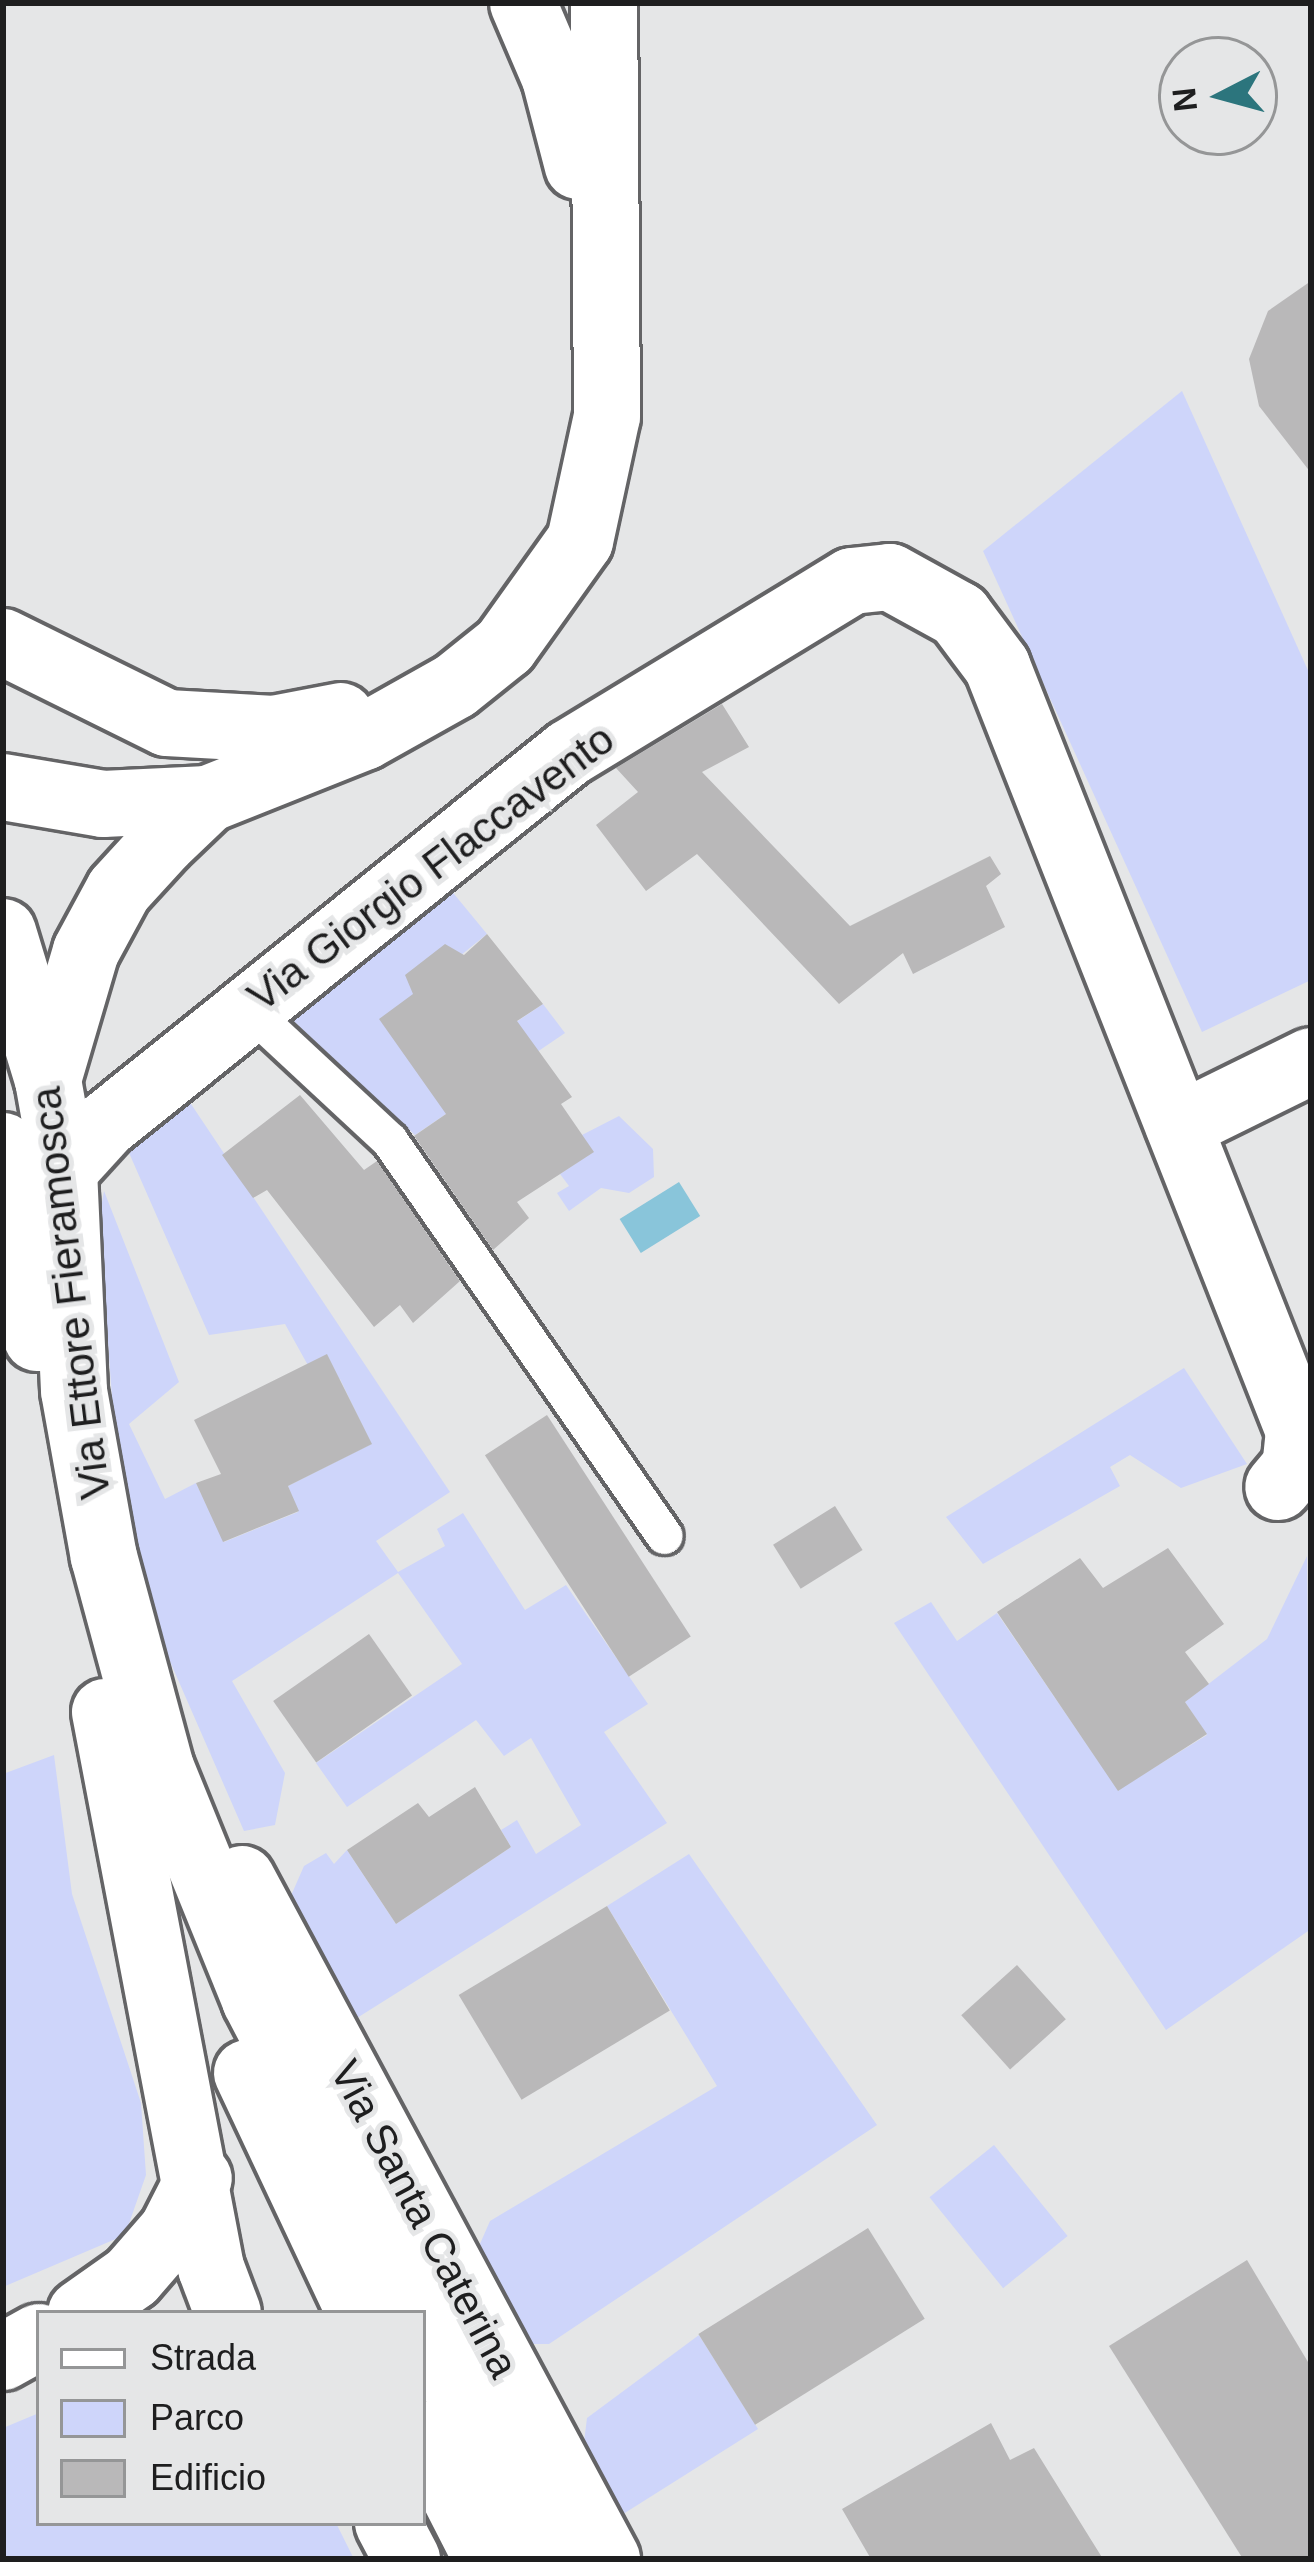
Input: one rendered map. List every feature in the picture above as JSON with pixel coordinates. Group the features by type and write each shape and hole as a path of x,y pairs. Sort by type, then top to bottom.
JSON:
{"main road":[{"path":"523,3 555,78 603,257"},
{"path":"3,787 103,804 208,800 364,737 455,686 505,646 580,541 608,416 604,3"},
{"name":"Via Giorgio Flaccavento","path":"64,1170 105,1125 569,753 852,581 890,577 959,615 997,666 1179,1126"},
{"path":"3,642 133,712"},
{"path":"3,693 133,712 212,731 274,729 455,686"},
{"path":"26,1099 86,951 119,890 208,800"},
{"name":"Via Ettore Fieramosca","path":"3,932 26,1099 64,1170 74,1391 104,1557 161,1768 255,2000 416,2310"},
{"path":"3,1032 26,1099"},
{"path":"1278,1487 1295,1467 1299,1431 1179,1126 1311,1061"},
{"name":"Via Ettore Fieramosca","path":"3,1146 105,1712 212,2000 359,2310"},
{"path":"105,1712 199,2178 211,2268 227,2310"},
{"name":"Via Santa Caterina","path":"242,1879 607,2559"},
{"path":"84,2310 132,2277 172,2231 199,2178"},
{"path":"426,2328 543,2559"},
{"path":"3,2360 36,2339"},
{"path":"3,2360 36,2359"},
{"path":"426,2440 488,2559"},
{"path":"390,2526 407,2559"}],"lane":[{"path":"247,1008 390,1141 665,1536"}],"green space":[{"path":"1182,391 1311,677 1311,980 1202,1032 983,551"},
{"path":"445,883 487,934 413,994 425,1083 543,1004 565,1033 415,1135 286,1014"},
{"path":"183,1092 450,1492 376,1541 398,1572 445,1546 437,1529 463,1513 525,1610 566,1585 648,1704 604,1732 667,1823 349,2023 286,1907 304,1866 326,1853 334,1864 347,1850 396,1924 511,1847 501,1830 517,1820 536,1854 581,1825 531,1738 504,1756 476,1720 347,1807 316,1763 462,1664 398,1573 232,1681 285,1773 275,1825 244,1831 162,1643 120,1506 99,1220 104,1191 179,1382 129,1424 165,1499 196,1483 224,1542 298,1512 288,1486 371,1444 340,1379 320,1387 285,1324 209,1335 126,1146"},
{"path":"619,1116 653,1149 654,1177 629,1193 601,1188 569,1211 557,1193 569,1186 560,1174 593,1152 582,1135"},
{"path":"1184,1368 1247,1464 1181,1488 1130,1455 1110,1467 1120,1486 983,1564 946,1517"},
{"path":"1307,1556 1311,1929 1166,2030 894,1623 931,1602 957,1641 997,1613 1118,1790 1207,1735 1185,1702 1267,1639"},
{"path":"54,1755 72,1894 141,2103 146,2175 125,2235 3,2287 3,1774"},
{"path":"689,1854 877,2125 549,2344 526,2344 476,2253 490,2221 717,2086 607,1906"},
{"path":"994,2145 1068,2236 1003,2288 929,2197"},
{"path":"699,2335 758,2429 620,2516 583,2450 587,2418"},
{"path":"36,2414 36,2526 338,2526 354,2559 3,2559 3,2428"}],"shaded area":[{"path":"679,1182 700,1216 641,1253 620,1219"}],"building":[{"path":"1311,281 1311,473 1259,406 1249,359 1268,311"},
{"path":"722,704 749,747 702,772 850,926 990,856 1001,874 986,886 1005,927 913,974 903,953 839,1004 697,854 646,891 596,825 638,792 616,768"},
{"path":"487,934 543,1004 517,1021 572,1097 561,1104 594,1152 517,1202 529,1218 493,1250 414,1136 446,1114 379,1019 413,994 405,975 445,944 464,955"},
{"path":"300,1095 364,1170 377,1161 460,1281 413,1323 400,1305 374,1327 267,1190 253,1198 222,1155"},
{"path":"327,1354 372,1444 288,1486 299,1511 223,1542 196,1483 221,1474 194,1420"},
{"path":"547,1415 691,1636 629,1677 485,1455"},
{"path":"835,1506 863,1550 801,1589 773,1545"},
{"path":"1168,1548 1224,1624 1185,1652 1209,1684 1185,1702 1207,1734 1118,1791 997,1612 1080,1558 1103,1588"},
{"path":"369,1634 412,1695 316,1763 273,1701"},
{"path":"475,1787 511,1847 396,1924 347,1850 418,1803 429,1817"},
{"path":"607,1906 670,2011 522,2100 459,1995"},
{"path":"1017,1965 1066,2019 1010,2069 961,2015"},
{"path":"868,2228 925,2319 755,2425 698,2334"},
{"path":"1247,2260 1311,2367 1311,2559 1243,2559 1109,2346"},
{"path":"991,2423 1010,2460 1034,2448 1103,2559 871,2559 842,2509"}]}
